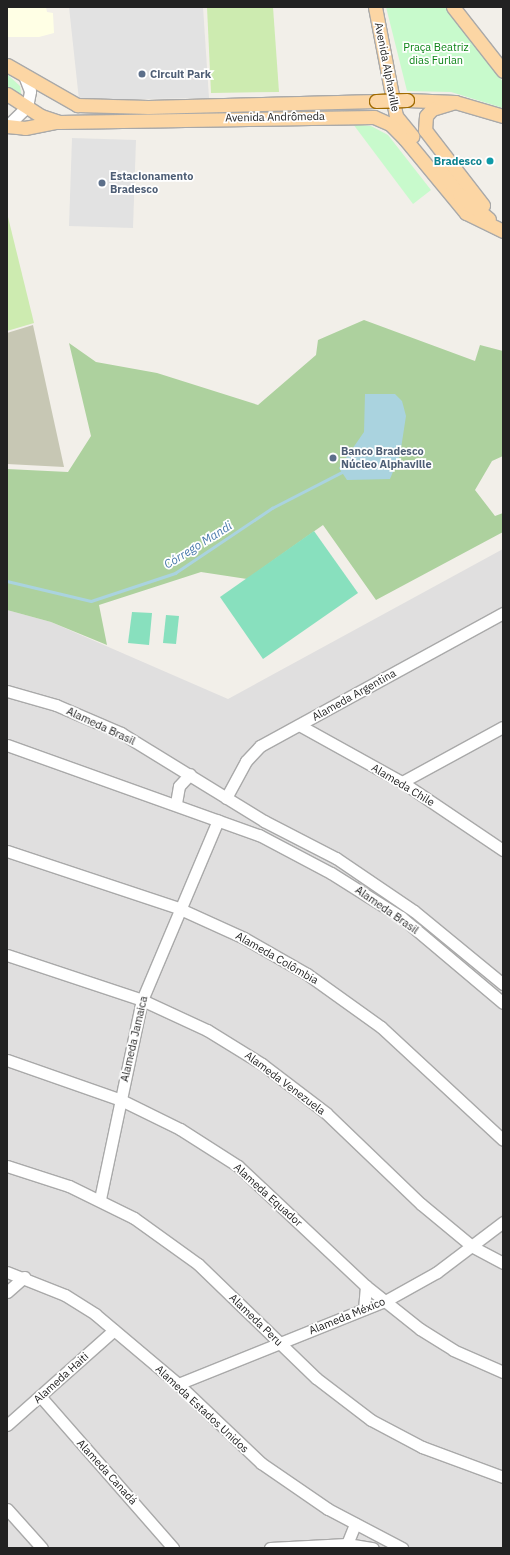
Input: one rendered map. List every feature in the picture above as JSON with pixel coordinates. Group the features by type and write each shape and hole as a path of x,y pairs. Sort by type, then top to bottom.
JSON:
{"main road":[{"name":"Avenida Alphaville","path":"375,7 396,116 459,194 478,211 502,227"},
{"path":"455,8 503,71"},
{"name":"Avenida Andrômeda","path":"7,65 25,78 77,105 210,105 407,100 455,102 503,116"},
{"name":"Avenida Andrômeda","path":"7,94 27,107 59,122 299,116 368,116 384,120 405,139 466,213 502,227"},
{"path":"455,102 432,110 426,116 425,130 466,188 502,227"},
{"path":"299,116 307,103"},
{"path":"187,119 190,105"},
{"path":"207,118 210,105"},
{"path":"7,126 25,128 59,122"}],"street":[{"path":"7,126 27,107 30,91 25,78"},
{"name":"Alameda Argentina","path":"226,798 246,761 260,746 503,613"},
{"name":"Alameda Brasil","path":"7,691 56,705 121,733 190,774 264,821 336,858 377,885 503,984"},
{"name":"Alameda Chile","path":"299,725 402,782 503,850"},
{"path":"402,782 503,727"},
{"name":"Alameda Brasil","path":"7,745 176,803 258,835 331,873 401,917 503,1003"},
{"path":"176,803 179,786 190,774"},
{"name":"Alameda Jamaica","path":"100,1199 142,1000 178,908 218,820"},
{"path":"258,835 264,821"},
{"name":"Alameda Colômbia","path":"7,850 178,908 244,938 350,1005 380,1027 503,1140"},
{"name":"Alameda Venezuela","path":"7,955 142,1000 207,1030 262,1064 326,1113 421,1204 473,1247 503,1263"},
{"name":"Alameda Equador","path":"7,1060 121,1100 180,1129 238,1166 366,1286 420,1329 453,1350 503,1372"},
{"name":"Alameda Peru","path":"7,1166 100,1199 175,1244 316,1378 372,1420 422,1447 503,1477"},
{"name":"Alameda México","path":"178,1384 364,1309 473,1247 503,1222"},
{"name":"Alameda Estados Unidos","path":"7,1272 65,1295 114,1330 178,1384 261,1463 355,1524 402,1548"},
{"path":"7,1292 24,1278"},
{"path":"364,1309 366,1286"},
{"name":"Alameda Haiti","path":"7,1425 114,1330"},
{"name":"Alameda Canadá","path":"40,1396 173,1548"},
{"path":"7,1509 42,1548"},
{"path":"347,1544 355,1524"},
{"path":"270,1548 347,1544 373,1548"}],"shaded area":[{"path":"7,7 46,7 47,12 53,13 54,33 39,37 7,37"},
{"name":"Circuit Park","path":"69,7 203,7 209,98 79,100"},
{"name":"Estacionamento Bradesco","path":"72,138 136,140 133,228 69,226"},
{"path":"33,325 64,467 7,464 7,333"},
{"path":"503,549 503,1548 7,1548 7,610 51,622 228,699"}],"green space":[{"path":"207,7 273,7 279,92 211,93"},
{"name":"Praça Beatriz dias Furlan","path":"386,7 445,7 503,82 503,108 451,92 407,91"},
{"path":"7,74 20,86 22,99 7,89"},
{"path":"353,124 371,126 388,135 431,190 413,204"},
{"path":"7,213 34,323 7,331"},
{"path":"364,320 475,361 480,345 503,351 503,456 492,461 475,490 495,516 503,513 503,532 376,600 323,525 247,579 201,572 99,605 107,645 51,622 7,610 7,469 68,472 91,436 69,343 96,362 157,373 258,405 316,355 318,340"},
{"path":"314,531 358,593 263,659 220,597"},
{"path":"132,612 152,613 149,645 128,643"},
{"path":"166,615 179,616 176,644 163,643"}],"water":[{"path":"365,394 395,394 402,401 406,416 400,455 390,479 347,480 339,468 364,432"}],"waterway":[{"name":"Córrego Mandi","path":"7,581 91,601 175,573 272,508 342,472"}],"place":[{"name":"Circuit Park","path":"142,74"},
{"name":"Bradesco","path":"490,161"},
{"name":"Estacionamento Bradesco","path":"102,183"},
{"name":"Banco Bradesco Núcleo Alphaville","path":"333,458"}]}
